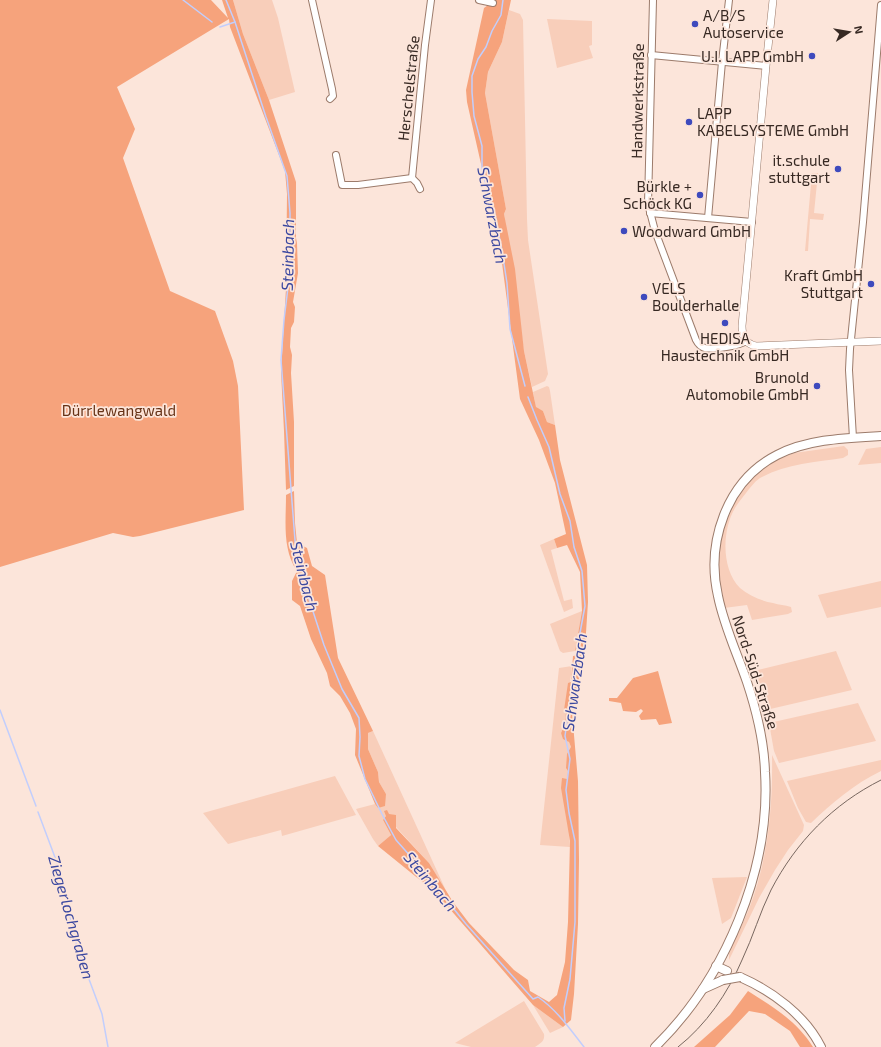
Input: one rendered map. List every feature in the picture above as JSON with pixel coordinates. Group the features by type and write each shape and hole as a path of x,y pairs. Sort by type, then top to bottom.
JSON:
{"main road":[{"name":"Nord-Süd-Straße","path":"655,1047 678,1022 716,966 746,901 762,841 766,794 764,751 758,721 746,680 723,616 715,582 714,555 719,528 735,494 753,472 776,455 812,443 881,436"},
{"path":"701,990 708,970 716,956 729,940"},
{"path":"716,966 769,992 800,1017 810,1028 821,1047"},
{"path":"701,990 723,980 741,977"}],"street":[{"path":"312,0 332,89 333,96 330,99"},
{"name":"Herschelstraße","path":"412,178 424,52 431,0"},
{"path":"479,0 494,3"},
{"name":"Handwerkstraße","path":"653,0 648,204 650,213 655,231 699,345 706,348 737,346 746,341"},
{"path":"708,218 729,0"},
{"path":"773,0 742,326 743,336 746,341 752,345 765,346 881,341"},
{"path":"853,438 849,370 881,5"},
{"path":"651,55 766,66"},
{"path":"336,155 342,185 358,185 412,178 420,189"},
{"path":"650,213 752,222"}],"shaded area":[{"path":"233,0 272,0 278,18 295,92 269,100 243,34"},
{"path":"509,10 520,14 523,20 528,240 548,374 545,381 532,387 524,351 504,214 506,209 485,93 488,72 502,42"},
{"path":"547,19 592,21 592,45 589,46 593,58 557,68"},
{"path":"812,173 818,173 814,213 824,214 823,220 810,219 808,251 805,251"},
{"path":"547,386 549,387 550,391 555,425 547,422 543,411 536,408 533,392"},
{"path":"844,446 848,450 848,455 843,458 811,462 790,467 770,473 760,478 752,485 740,500 731,517 726,538 726,549 729,571 734,580 740,588 751,596 764,601 791,607 792,612 752,620 747,605 724,608 717,578 717,553 729,507 743,488 753,477 772,462 794,453"},
{"path":"881,447 881,463 858,465 866,449"},
{"path":"554,539 557,548 551,550 564,601 572,599 573,608 564,612 540,545"},
{"path":"881,581 881,607 827,618 818,595"},
{"path":"582,611 575,651 563,653 560,651 550,624"},
{"path":"836,651 852,690 766,710 754,671"},
{"path":"572,666 565,724 561,733 569,742 571,747 567,779 570,847 540,845 559,668"},
{"path":"858,703 876,741 779,763 774,751 769,723"},
{"path":"373,731 448,895 429,863 386,816 383,820 391,835 378,846 356,809 375,804 378,808 386,794 379,782 378,772 368,749 368,733"},
{"path":"772,755 804,825 803,831 775,870 759,898 729,960 729,953 747,915 761,872 768,833 772,794"},
{"path":"881,760 881,771 844,794 811,823 806,822 798,808 787,781"},
{"path":"335,776 356,815 282,836 281,830 228,844 203,813"},
{"path":"747,877 731,918 722,924 712,878"},
{"path":"524,1001 544,1034 541,1043 535,1047 471,1047 455,1043"},
{"path":"533,1005 563,1027 550,1033"}],"green space":[{"name":"Dürrlewangwald","path":"0,0 211,0 228,18 222,0 233,0 243,34 269,100 296,182 296,238 298,273 293,302 295,307 294,322 291,328 290,347 292,355 291,373 294,422 294,486 286,490 281,372 286,288 287,194 285,171 230,27 229,19 117,87 135,129 123,158 170,291 215,311 233,361 238,386 244,510 140,536 133,537 113,533 0,567"},
{"path":"495,0 511,0 502,42 488,72 485,93 506,209 504,214 515,269 524,351 536,407 543,411 547,422 555,425 560,460 587,565 588,602 585,648 575,651 582,611 580,572 567,545 557,548 554,539 566,534 555,483 539,440 520,399 500,248 467,102 466,90 484,8"},
{"path":"294,491 297,543 307,548 312,566 325,575 338,658 373,731 368,733 368,749 378,772 379,782 386,794 385,806 378,808 355,755 356,729 350,713 340,696 330,686 327,673 311,639 300,606 292,600 292,581 297,571 289,554 287,544 286,495"},
{"path":"584,654 572,712 578,781 578,924 571,1020 563,1027 533,1005 436,893 378,846 391,835 383,820 386,816 384,811 387,810 389,814 396,815 396,828 429,863 453,902 469,923 514,970 528,980 530,991 549,1002 557,995 565,962 568,922 570,841 561,788 562,778 567,779 567,754 571,747 569,742 563,739 561,733 565,724 566,712 564,710 568,683 571,682 573,656"},
{"path":"658,671 672,723 659,725 656,719 641,720 639,716 643,711 641,709 636,712 623,711 621,703 609,701 609,698 617,698 633,678"},
{"path":"748,991 784,1015 799,1029 813,1047 800,1047 790,1031 765,1014 749,1011 715,1047 694,1047 730,1015"}],"waterway":[{"name":"Steinbach","path":"183,0 212,22"},
{"name":"Steinbach","path":"226,0 235,22 287,176 290,213 290,271 281,360 296,553 303,568 306,590 324,645 342,689 359,718 359,756 365,779 396,840 466,924 533,999 538,997 545,1002 563,1020 584,1047"},
{"name":"Schwarzbach","path":"503,0 501,15 492,31 486,47 478,59 472,76 472,92 474,116 482,146 482,171 495,215 502,251 507,283 510,329 525,386"},
{"name":"Steinbach","path":"220,27 235,22"},
{"name":"Schwarzbach","path":"528,397 549,447 560,494 570,521 574,547 582,571 585,606 577,649 565,736 570,759 566,790 575,841 575,922 570,979 564,1008 565,1021"},
{"name":"Ziegerlochgraben","path":"0,710 36,806"},
{"name":"Ziegerlochgraben","path":"38,812 59,868 77,947 102,1014 108,1047"}],"tram line":[{"path":"678,1047 707,1019 723,996 746,951 771,890 781,872 804,840 817,826 847,801 881,780"}],"place":[{"name":"A/B/S Autoservice","path":"695,24"},
{"name":"U.I. LAPP GmbH","path":"812,56"},
{"name":"LAPP KABELSYSTEME GmbH","path":"689,122"},
{"name":"it.schule stuttgart","path":"838,169"},
{"name":"Bürkle + Schöck KG","path":"700,195"},
{"name":"Woodward GmbH","path":"624,231"},
{"name":"Kraft GmbH Stuttgart","path":"871,284"},
{"name":"VELS Boulderhalle","path":"644,297"},
{"name":"HEDISA Haustechnik GmbH","path":"725,323"},
{"name":"Brunold Automobile GmbH","path":"817,386"}]}
